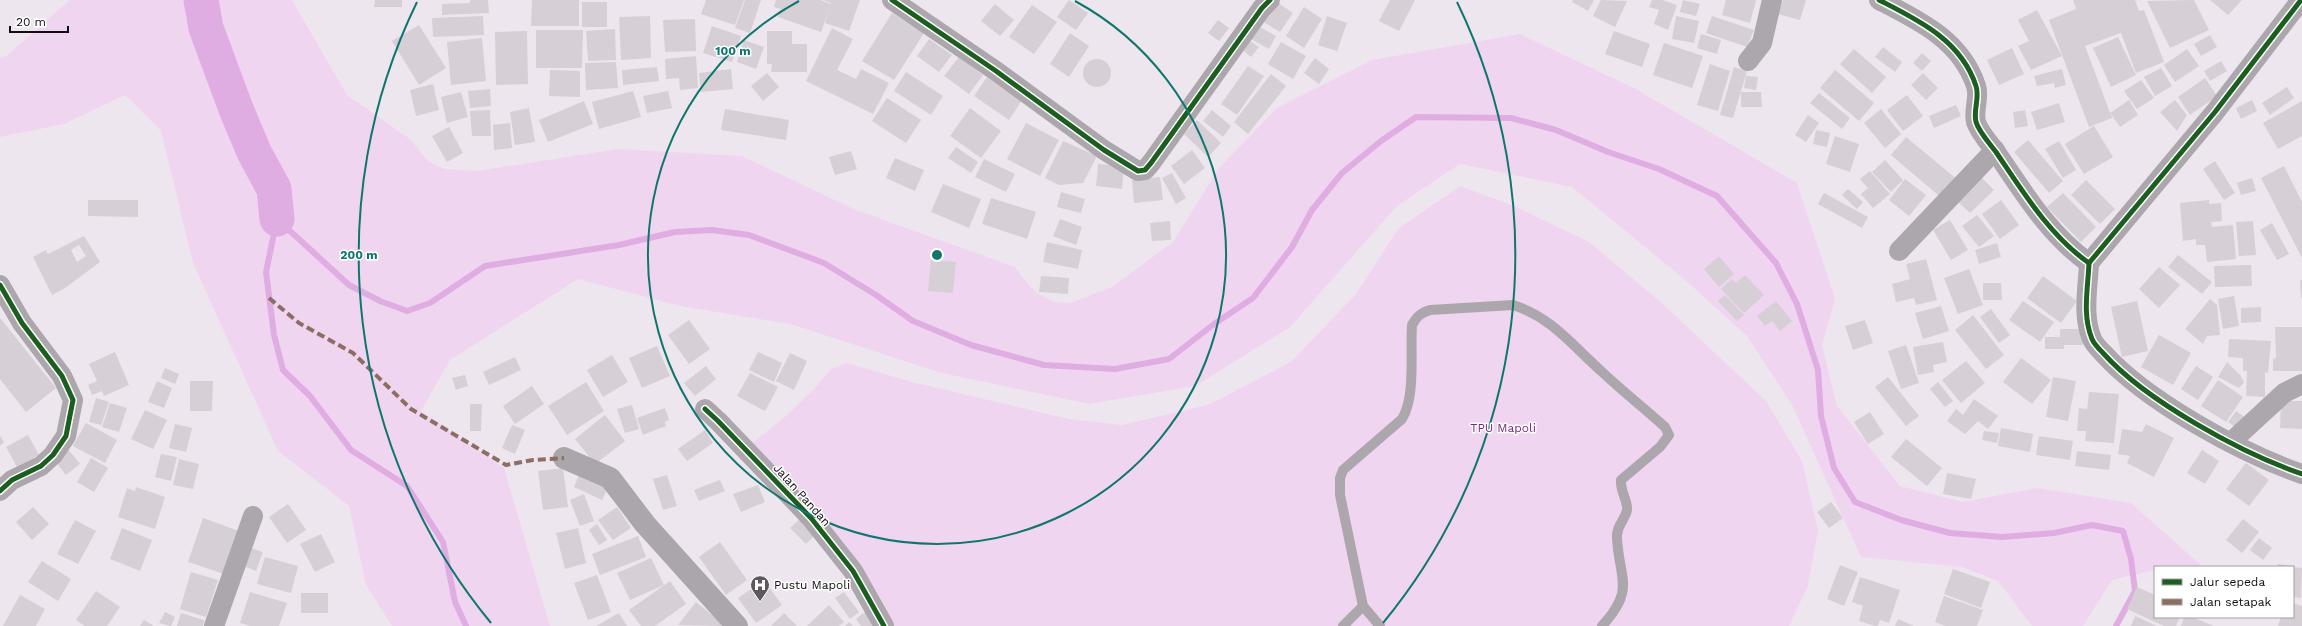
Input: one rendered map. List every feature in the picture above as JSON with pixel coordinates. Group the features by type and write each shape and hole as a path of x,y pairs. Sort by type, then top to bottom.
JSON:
{"street":[{"path":"892,0 996,71 1104,150 1138,171 1145,170 1151,163 1262,8 1270,0"},
{"path":"1748,61 1762,43 1772,0"},
{"path":"2300,0 2214,112 2089,263 2085,318 2092,340 2114,365 2140,387 2231,442 2256,455 2302,474"},
{"path":"1887,2 1943,37 1958,53 1968,67 1976,86 1976,122 2054,232 2089,263"},
{"path":"1899,251 1995,150"},
{"path":"0,285 22,323 62,376 73,400 66,436 53,456 41,466 12,480 0,491"},
{"path":"2231,442 2284,393 2302,384"},
{"name":"Jalan Pandan","path":"705,409 754,457 811,518 853,571 884,626"},
{"path":"564,458 610,478 645,524 737,626"},
{"path":"214,626 252,516"}],"lane":[{"path":"1380,626 1363,606 1340,495 1340,478 1343,470 1402,419 1407,410 1410,398 1412,332 1416,318 1421,313 1430,310 1513,305 1524,308 1547,322 1573,342 1598,369 1665,427 1669,435 1660,447 1621,480 1621,489 1627,509 1617,529 1616,539 1623,570 1623,593 1618,607 1602,626"},
{"path":"1343,626 1363,606"}],"green space":[{"path":"70,0 292,0 347,95 410,139 428,161 444,169 477,171 618,149 742,156 856,210 1015,267 1026,282 1038,294 1055,302 1070,303 1112,287 1173,242 1219,168 1277,108 1372,60 1520,34 1634,88 1797,183 1835,299 1822,345 1837,406 1900,486 1963,502 2037,488 2131,503 2202,566 2154,566 2154,570 2112,580 2083,626 2032,626 1998,581 1962,567 1861,557 1792,405 1747,336 1684,279 1572,187 1460,164 1397,206 1290,327 1195,386 1089,404 942,373 790,324 680,306 578,279 450,360 421,411 504,468 550,626 392,626 366,585 349,506 278,451 193,263 161,131 125,95 64,124 0,137 0,58 5,57"},
{"name":"TPU Mapoli","path":"1460,186 1514,206 1589,242 1663,304 1766,401 1802,461 1818,530 1808,586 1789,626 893,626 813,506 787,476 747,447 786,416 815,388 831,369 847,363 912,382 1069,419 1122,425 1208,405 1291,362 1356,294 1398,229"}],"building":[{"path":"375,0 402,0 402,7 374,7"},
{"path":"470,0 488,0 489,13 442,15 442,4 470,3"},
{"path":"532,0 579,0 579,26 531,26"},
{"path":"706,0 744,0 735,25 701,14"},
{"path":"745,0 761,0 750,33 735,28"},
{"path":"776,0 820,0 831,4 821,32 778,17 781,9 774,7"},
{"path":"823,0 860,0 849,31 825,23 831,3"},
{"path":"1069,0 1088,13 1076,30 1057,17"},
{"path":"1390,0 1415,0 1399,31 1379,21"},
{"path":"1573,0 1594,0 1588,11 1572,2"},
{"path":"1601,0 1627,1 1615,27 1593,16"},
{"path":"1652,0 1662,0 1677,5 1668,30 1654,24 1659,10 1649,7"},
{"path":"1683,0 1700,4 1696,16 1680,12"},
{"path":"1726,0 1756,0 1750,23 1722,15"},
{"path":"1783,0 1806,0 1800,20 1778,14"},
{"path":"2073,0 2135,0 2139,11 2144,10 2164,62 2136,73 2121,33 2085,46 2112,118 2089,127 2049,20 2076,9"},
{"path":"2194,0 2209,30 2170,48 2147,1"},
{"path":"2210,0 2242,0 2228,15"},
{"path":"1275,1 1293,13 1280,32 1262,21"},
{"path":"582,2 607,2 607,27 582,27"},
{"path":"995,4 1014,20 1000,36 981,21"},
{"path":"1032,5 1057,22 1034,54 1009,37"},
{"path":"1304,7 1322,19 1304,48 1286,36"},
{"path":"2037,10 2062,56 2031,70 2018,46 2029,41 2018,20"},
{"path":"892,13 924,33 894,80 862,61"},
{"path":"483,16 484,35 433,37 432,18"},
{"path":"650,16 651,58 621,60 619,17"},
{"path":"1327,16 1347,23 1337,51 1318,45"},
{"path":"1676,16 1699,21 1694,43 1672,39"},
{"path":"1712,16 1754,30 1747,47 1706,33"},
{"path":"695,19 696,51 665,52 663,20"},
{"path":"1218,20 1229,28 1219,41 1208,33"},
{"path":"419,25 446,68 419,85 392,41"},
{"path":"1256,25 1276,36 1269,49 1249,38"},
{"path":"712,26 741,36 732,62 703,53"},
{"path":"832,28 853,39 837,70 856,79 861,69 889,83 873,114 806,81"},
{"path":"615,29 616,60 588,61 586,31"},
{"path":"536,30 583,30 582,68 536,68"},
{"path":"527,31 528,84 496,85 495,32"},
{"path":"767,31 792,31 792,44 807,44 807,72 771,72 772,64 767,64"},
{"path":"1614,31 1650,44 1642,67 1605,54"},
{"path":"1070,33 1089,46 1069,77 1050,64"},
{"path":"1701,34 1721,40 1717,54 1697,48"},
{"path":"2210,35 2217,47 2201,56 2194,44"},
{"path":"2118,37 2136,75 2111,87 2093,48"},
{"path":"482,38 486,81 451,85 447,42"},
{"path":"929,39 952,55 939,72 917,56"},
{"path":"1247,39 1259,47 1251,57 1240,48"},
{"path":"744,40 764,47 756,69 737,62"},
{"path":"1281,42 1306,56 1293,79 1268,64"},
{"path":"1664,43 1703,56 1692,88 1653,75"},
{"path":"1883,47 1902,62 1895,72 1875,57"},
{"path":"2012,48 2024,74 1999,85 1987,60"},
{"path":"1854,49 1886,77 1872,93 1840,64"},
{"path":"2187,49 2199,66 2175,82 2164,65"},
{"path":"1922,53 1931,61 1922,71 1913,63"},
{"path":"696,56 698,88 680,90 679,78 666,79 665,59"},
{"path":"959,57 983,75 969,94 944,76"},
{"path":"1315,58 1329,69 1319,84 1304,73"},
{"path":"1097,59 1107,63 1111,73 1107,83 1097,87 1087,83 1083,73 1087,63"},
{"path":"2221,61 2227,71 2210,81 2204,71"},
{"path":"616,62 618,88 586,90 585,63"},
{"path":"1710,64 1730,71 1718,111 1697,105"},
{"path":"1248,66 1264,76 1237,115 1221,104"},
{"path":"657,67 659,81 623,85 622,70"},
{"path":"1734,67 1747,71 1733,118 1720,115"},
{"path":"2161,68 2172,86 2155,96 2144,77"},
{"path":"731,69 733,89 701,92 699,73"},
{"path":"2062,69 2066,85 2055,88 2054,83 2037,86 2034,76"},
{"path":"550,70 580,71 580,97 549,96"},
{"path":"1835,70 1874,103 1859,121 1820,88"},
{"path":"906,72 943,96 931,115 894,91"},
{"path":"767,73 779,87 763,101 751,86"},
{"path":"1923,73 1938,88 1926,100 1911,85"},
{"path":"1271,74 1286,86 1248,134 1234,122"},
{"path":"1746,76 1758,77 1756,90 1744,88"},
{"path":"987,77 1022,100 1009,120 974,96"},
{"path":"2205,78 2217,96 2190,115 2178,97"},
{"path":"2141,80 2154,98 2137,109 2124,91"},
{"path":"433,84 439,110 416,116 410,90"},
{"path":"2287,87 2294,98 2270,115 2262,103"},
{"path":"490,89 491,106 470,108 468,91"},
{"path":"633,91 641,117 599,129 592,102"},
{"path":"668,91 672,108 647,113 643,96"},
{"path":"461,92 468,117 447,123 441,97"},
{"path":"1741,92 1761,92 1762,107 1741,107"},
{"path":"1819,93 1850,118 1842,129 1810,103"},
{"path":"1907,95 1923,116 1903,131 1887,110"},
{"path":"887,98 921,120 906,143 872,121"},
{"path":"2129,100 2138,115 2120,127 2110,113"},
{"path":"2175,100 2187,115 2177,131 2160,112"},
{"path":"2252,100 2257,111 2241,119 2236,108"},
{"path":"584,101 593,124 548,142 539,120"},
{"path":"2302,101 2302,136 2278,149 2263,123"},
{"path":"2059,103 2065,122 2037,130 2031,112"},
{"path":"1956,105 1961,116 1934,128 1929,116"},
{"path":"529,108 535,142 515,145 510,112"},
{"path":"970,108 1001,131 981,158 950,136"},
{"path":"725,109 789,120 786,140 721,130"},
{"path":"1881,109 1901,134 1885,148 1864,123"},
{"path":"490,110 491,136 472,136 470,111"},
{"path":"1212,110 1231,126 1223,137 1203,121"},
{"path":"2025,110 2028,126 2015,128 2013,112"},
{"path":"1808,115 1819,123 1806,142 1795,135"},
{"path":"1197,120 1221,143 1208,157 1184,134"},
{"path":"510,123 512,148 494,150 493,125"},
{"path":"1026,123 1059,140 1040,176 1007,159"},
{"path":"2094,126 2113,157 2084,174 2065,144"},
{"path":"449,127 463,153 447,162 432,136"},
{"path":"1816,130 1830,133 1827,147 1813,144"},
{"path":"1835,136 1859,144 1850,172 1826,164"},
{"path":"1906,137 1959,181 1944,200 1891,155"},
{"path":"2028,140 2063,181 2049,193 2014,152"},
{"path":"1063,141 1097,156 1083,183 1059,185 1045,178"},
{"path":"2059,141 2076,170 2063,178 2045,149"},
{"path":"956,147 978,162 971,173 948,158"},
{"path":"1192,150 1205,168 1184,184 1171,166"},
{"path":"851,151 857,169 835,175 829,157"},
{"path":"895,158 924,170 915,191 886,178"},
{"path":"984,159 1015,174 1006,192 975,177"},
{"path":"1885,160 1903,180 1891,192 1872,172"},
{"path":"2215,161 2235,193 2224,200 2203,169"},
{"path":"1098,164 1124,166 1122,189 1096,186"},
{"path":"2284,166 2302,202 2302,258 2261,178"},
{"path":"1870,171 1890,194 1873,208 1861,194 1868,188 1860,179"},
{"path":"1172,173 1186,198 1176,204 1162,178"},
{"path":"1979,175 1994,190 1970,213 1955,199"},
{"path":"1160,177 1163,200 1134,203 1132,180"},
{"path":"2252,178 2256,191 2241,195 2237,183"},
{"path":"1905,179 1926,195 1909,216 1889,200"},
{"path":"2086,180 2115,209 2100,224 2071,195"},
{"path":"943,184 981,199 969,228 931,212"},
{"path":"1848,189 1863,202 1857,209 1842,195"},
{"path":"1061,192 1085,199 1081,213 1057,207"},
{"path":"1824,193 1868,217 1862,228 1818,204"},
{"path":"2063,193 2096,227 2081,242 2047,207"},
{"path":"991,198 1036,212 1027,239 982,224"},
{"path":"88,200 138,200 138,217 88,216"},
{"path":"2001,200 2019,225 2000,239 1982,214"},
{"path":"2209,200 2209,204 2221,203 2222,221 2211,222 2212,227 2233,225 2236,259 2207,262 2205,245 2196,245 2196,239 2183,241 2180,203"},
{"path":"1977,215 1994,236 1979,247 1962,226"},
{"path":"1060,219 1082,227 1076,245 1053,236"},
{"path":"1950,220 1968,250 1951,260 1933,230"},
{"path":"1170,221 1171,240 1152,241 1150,223"},
{"path":"2253,221 2256,255 2239,256 2236,222"},
{"path":"2272,223 2289,254 2277,260 2260,230"},
{"path":"84,236 100,262 65,288 52,295 33,257 46,250 48,254","holes":["79,245 86,256 77,262 71,250"]},
{"path":"1047,242 1082,250 1078,269 1043,262"},
{"path":"1997,243 2001,257 1979,264 1975,250"},
{"path":"2178,255 2212,282 2202,294 2168,267"},
{"path":"1719,256 1734,274 1719,287 1704,269"},
{"path":"1926,259 1937,300 1916,305 1914,298 1896,302 1892,284 1910,279 1906,264"},
{"path":"931,260 956,262 953,293 928,291"},
{"path":"2251,265 2252,286 2215,287 2214,266"},
{"path":"2159,267 2180,285 2159,308 2139,289"},
{"path":"1969,269 1983,305 1958,314 1944,278"},
{"path":"1745,275 1764,295 1744,313 1721,289 1732,279 1736,283"},
{"path":"1041,276 1069,278 1068,294 1039,292"},
{"path":"2043,276 2077,301 2061,323 2027,298"},
{"path":"2300,280 2302,280 2302,298 2301,298"},
{"path":"1983,283 2001,283 2002,300 1983,300"},
{"path":"1725,295 1744,315 1737,321 1718,301"},
{"path":"2234,296 2239,326 2223,329 2218,299"},
{"path":"2210,299 2217,305 2220,335 2207,336 2203,344 2185,329"},
{"path":"1776,301 1792,321 1780,331 1772,321 1765,326 1757,316"},
{"path":"2023,301 2054,322 2040,342 2009,320"},
{"path":"2137,301 2148,351 2122,357 2111,307"},
{"path":"1941,306 1949,331 1923,339 1915,313"},
{"path":"2261,307 2261,322 2241,323 2241,308"},
{"path":"1991,309 2010,335 1999,343 1980,317"},
{"path":"1973,315 2004,355 1986,369 1955,330"},
{"path":"0,318 56,388 26,412 0,379"},
{"path":"689,320 710,349 689,364 668,335"},
{"path":"1865,320 1873,343 1853,350 1845,326"},
{"path":"2275,327 2302,327 2302,371 2273,371 2273,359 2276,358"},
{"path":"2060,329 2082,329 2083,345 2064,345 2064,349 2045,349 2045,337 2060,337"},
{"path":"2159,335 2191,353 2173,385 2141,367"},
{"path":"2229,339 2271,341 2268,373 2265,372 2265,397 2246,396 2247,371 2243,371 2243,358 2228,357"},
{"path":"1943,342 1947,362 1933,365 1934,372 1918,375 1913,347"},
{"path":"1906,345 1919,383 1901,389 1888,351"},
{"path":"657,346 670,376 642,388 629,358"},
{"path":"115,352 129,385 104,396 102,391 92,395 88,385 97,381 89,364"},
{"path":"758,352 782,363 774,382 749,370"},
{"path":"790,353 807,361 794,390 776,381"},
{"path":"612,355 628,382 603,397 587,370"},
{"path":"515,357 521,370 489,385 483,372"},
{"path":"2021,358 2051,380 2032,404 2003,382"},
{"path":"1966,361 1985,383 1961,403 1942,380"},
{"path":"2227,362 2240,375 2244,382 2239,388 2218,377"},
{"path":"706,366 716,379 695,396 684,383"},
{"path":"2196,366 2213,377 2198,400 2181,389"},
{"path":"165,368 179,374 175,384 161,378"},
{"path":"750,373 778,387 765,411 737,396"},
{"path":"465,375 468,386 456,390 452,378"},
{"path":"1888,377 1919,416 1906,426 1875,387"},
{"path":"2053,377 2076,381 2068,421 2046,417"},
{"path":"2218,380 2243,397 2226,422 2201,406"},
{"path":"157,381 172,388 164,408 148,402"},
{"path":"190,381 213,381 212,411 190,411"},
{"path":"586,382 604,411 567,435 548,406"},
{"path":"1938,382 1953,401 1945,407 1930,389"},
{"path":"532,386 544,404 515,424 503,406"},
{"path":"2089,392 2119,394 2114,443 2085,441 2086,431 2077,431 2079,408 2087,409"},
{"path":"96,398 109,402 101,425 89,422"},
{"path":"1974,399 1998,416 1988,429 1978,421 1965,434 1947,421 1956,409 1963,415"},
{"path":"2281,401 2302,401 2302,429 2280,428"},
{"path":"110,403 127,408 119,432 102,427"},
{"path":"470,404 482,404 481,431 470,431"},
{"path":"632,405 639,429 625,433 617,409"},
{"path":"665,408 669,420 665,422 666,426 643,435 637,418"},
{"path":"145,410 167,420 153,449 131,439"},
{"path":"2236,411 2246,418 2238,429 2228,422"},
{"path":"1870,412 1884,434 1868,444 1854,422"},
{"path":"605,415 625,441 595,464 575,439"},
{"path":"86,423 117,440 105,463 73,446"},
{"path":"175,424 192,428 186,452 169,448"},
{"path":"2146,424 2174,438 2154,477 2127,463 2130,456 2118,454 2122,429 2142,432"},
{"path":"512,425 525,430 515,454 502,448"},
{"path":"2001,428 2033,434 2030,452 1998,446"},
{"path":"705,430 713,443 687,461 678,449"},
{"path":"1984,431 1999,433 1997,443 1982,440"},
{"path":"28,435 39,455 17,467 6,447"},
{"path":"0,436 4,442 0,446"},
{"path":"2039,436 2073,441 2070,460 2036,455"},
{"path":"1906,439 1942,468 1927,486 1891,457"},
{"path":"68,449 80,464 66,475 54,460"},
{"path":"2202,450 2219,461 2205,484 2187,473"},
{"path":"2077,451 2111,455 2109,470 2075,466"},
{"path":"161,454 177,457 171,481 155,477"},
{"path":"91,458 108,468 94,492 77,482"},
{"path":"179,459 199,464 193,489 173,485"},
{"path":"2246,463 2269,480 2249,506 2226,489"},
{"path":"563,468 568,507 543,510 538,471"},
{"path":"581,470 610,483 602,500 574,487"},
{"path":"1947,473 1976,479 1971,499 1943,494"},
{"path":"667,475 677,506 663,510 653,479"},
{"path":"720,480 725,491 699,501 694,490"},
{"path":"758,485 765,502 741,512 733,494"},
{"path":"136,487 165,497 155,529 118,517 127,488 135,491"},
{"path":"584,494 594,521 580,526 570,500"},
{"path":"1831,502 1843,518 1829,528 1817,512"},
{"path":"288,504 306,530 287,543 269,517"},
{"path":"33,507 49,524 32,540 16,522"},
{"path":"617,507 631,528 613,540 598,520"},
{"path":"203,518 239,531 224,574 188,562"},
{"path":"801,518 816,534 806,544 790,528"},
{"path":"2243,519 2259,532 2242,553 2226,540"},
{"path":"75,520 96,531 78,564 57,554"},
{"path":"597,524 607,540 599,545 589,530"},
{"path":"122,528 152,540 140,571 110,559"},
{"path":"578,528 586,563 565,569 556,533"},
{"path":"321,534 335,562 315,572 300,544"},
{"path":"638,536 646,557 600,575 592,554"},
{"path":"2259,538 2272,548 2263,560 2250,550"},
{"path":"720,542 747,580 726,595 699,557"},
{"path":"245,546 263,552 256,571 239,564"},
{"path":"265,557 298,566 291,593 257,584"},
{"path":"651,558 664,585 630,600 617,573"},
{"path":"42,561 71,579 58,601 28,582"},
{"path":"2278,564 2291,566 2277,566"},
{"path":"1840,565 1858,572 1844,606 1827,599"},
{"path":"2294,567 2302,568 2301,598 2294,597"},
{"path":"1953,569 1990,582 1981,608 1944,594"},
{"path":"191,572 218,580 206,617 180,609"},
{"path":"597,575 611,612 588,620 574,583"},
{"path":"1860,577 1900,590 1889,623 1880,620 1878,626 1875,626 1859,621 1863,606 1852,602"},
{"name":"Pustu Mapoli","path":"764,580 782,605 756,623 738,598"},
{"path":"670,581 686,604 655,626 641,626 629,610"},
{"path":"2137,587 2154,595 2154,618 2180,618 2176,626 2164,626 2127,609"},
{"path":"96,591 120,607 107,626 85,626 76,620"},
{"path":"250,592 287,603 279,626 251,626 240,623"},
{"path":"844,592 859,612 850,619 835,598"},
{"path":"301,593 328,593 328,613 301,613"},
{"path":"20,595 45,609 36,626 3,626"},
{"path":"1944,596 1983,610 1977,626 1945,626 1935,622"},
{"path":"696,602 723,624 721,626 678,625"},
{"path":"2294,603 2302,606 2302,626 2278,626 2281,618 2294,618"},
{"path":"829,605 844,622 839,626 807,626"},
{"path":"870,608 880,620 872,626 861,626 856,619"},
{"path":"165,612 175,617 171,626 159,623"},
{"path":"181,613 204,620 203,626 177,626"},
{"path":"619,613 627,626 596,626"},
{"path":"784,613 797,626 771,626"},
{"path":"2135,616 2157,626 2131,626"},
{"path":"2184,618 2194,618 2214,626 2181,626"},
{"path":"1898,619 1914,626 1895,626"},
{"path":"144,620 154,626 140,626"},
{"path":"849,622 853,626 845,626"}],"waterway":[{"path":"201,0 206,28 236,109 254,152 274,189 277,219"},
{"path":"277,219 349,285 380,301 407,311 430,303 485,266 619,245 675,232 712,230 749,235 824,263 876,295 913,321 971,345 1044,365 1115,369 1169,359 1214,324 1253,298 1292,247 1312,210 1342,173 1381,141 1416,117 1511,118 1556,130 1608,152 1659,169 1717,196 1776,263 1797,304 1818,370 1821,416 1834,468 1855,502 1901,520 1950,533 2002,537 2054,533 2092,525 2123,531 2131,559 2135,591 2116,626"},
{"path":"277,219 266,272 274,335 283,370 310,396 351,450 407,486 443,542 455,602 466,626"}],"marked path":[{"path":"269,298 299,323 353,353 411,409 506,465 533,460 564,458"}],"cycle path":[{"path":"892,0 996,71 1104,150 1138,171 1145,170 1151,163 1262,8 1270,0"},
{"path":"1879,0 1923,24 1949,44 1960,56 1969,70 1976,86 1977,95 1975,117 1980,130 2027,198 2050,227 2062,240 2089,263 2215,112 2301,0"},
{"path":"2089,263 2086,301 2089,330 2093,341 2121,371 2169,407 2196,424 2251,453 2302,474"},
{"path":"0,285 22,323 62,376 73,400 66,436 53,455 41,466 12,480 0,491"},
{"path":"705,409 811,518 853,571 884,626"}],"place":[{"name":"Pustu Mapoli","path":"760,602"}]}
